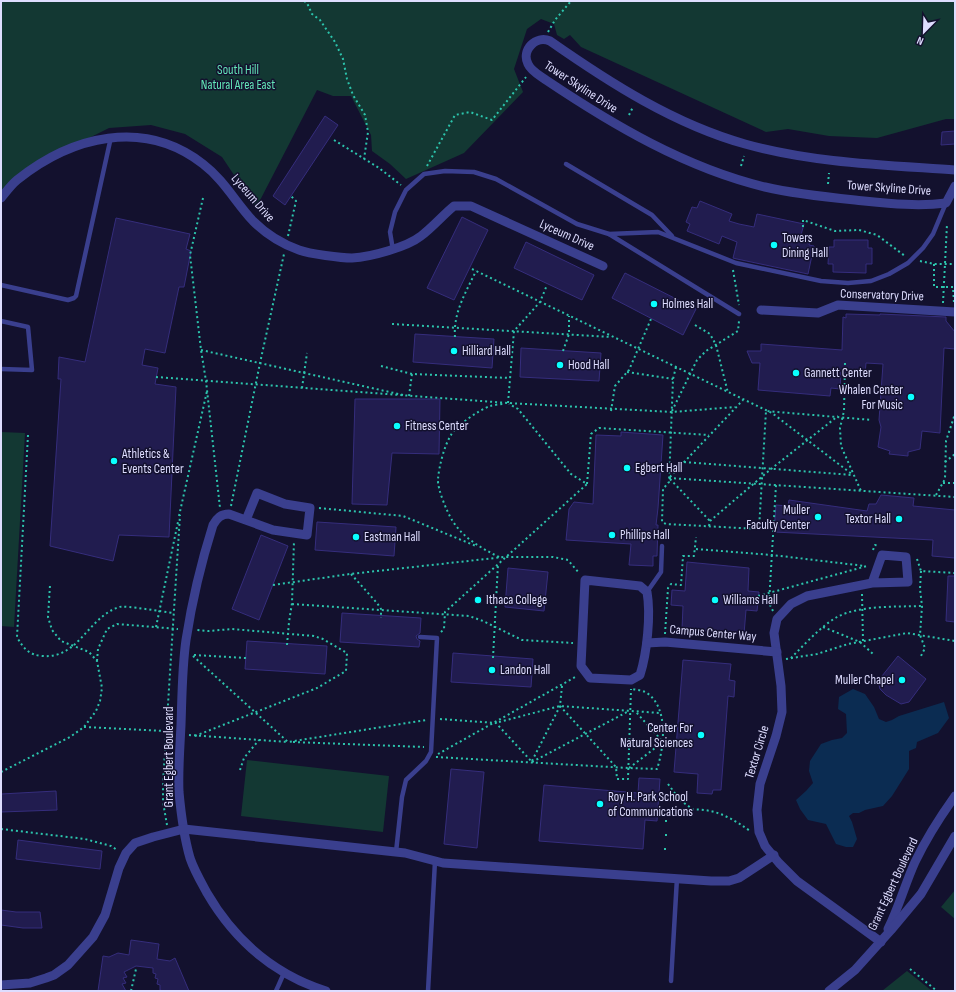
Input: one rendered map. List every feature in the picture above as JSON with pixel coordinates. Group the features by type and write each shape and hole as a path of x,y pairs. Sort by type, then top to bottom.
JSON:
{"street":[{"name":"Tower Skyline Drive","path":"955,170 786,154 743,143 699,128 630,94 545,38 533,42 529,47 527,63 531,70 574,99 623,129 682,158 735,179 793,192 885,203 924,205 946,203 955,186"},
{"name":"Lyceum Drive","path":"1,198 16,181 48,159 95,140 111,137 128,137 150,140 175,148 204,164 222,182 253,221 270,236 299,250 353,258 393,250 421,237 454,206 470,206 603,266"},
{"name":"Conservatory Drive","path":"762,310 818,313 838,305 954,312"},
{"path":"226,515 246,520 273,530 307,535 310,508 285,504 257,493 246,520"},
{"name":"Grant Egbert Boulevard","path":"226,515 216,519 213,525 195,591 188,629 182,688 179,792 190,858 201,882 214,904 229,925 246,944 260,957 284,973 296,980 326,991"},
{"path":"777,619 791,604 807,596 872,583 908,582 906,558 882,555 872,583"},
{"path":"585,580 640,586 647,592 647,643 644,662 640,675 631,680 590,678 581,666 585,580"},
{"name":"Textor Circle","path":"777,619 774,633 778,656 782,712 776,736 760,784 757,810 759,832 765,846 797,881 881,942"},
{"name":"Campus Center Way","path":"647,643 665,642 778,656"},
{"name":"Grant Egbert Boulevard","path":"881,942 894,916 915,863 941,815 955,796"},
{"path":"1,985 30,983 54,975 68,965 93,937 105,915 118,868 125,855 135,843 184,829 396,852 442,863 712,881 739,878 774,855"},
{"name":"Grant Egbert Boulevard","path":"829,991 855,970 881,942 921,894 955,836"}],"lane":[{"path":"1,285 68,300 76,296 111,137"},
{"path":"566,164 652,215 674,238"},
{"path":"393,250 390,232 395,212 406,190 424,174 445,170 474,172 496,179 577,224 609,234 739,314"},
{"path":"609,234 658,232 732,262 821,281 848,283 871,281 889,274 908,263 923,248 933,234 946,203"},
{"path":"1,321 28,327 32,370 1,368"},
{"path":"647,592 661,572 662,546"},
{"path":"396,852 402,797 406,780 426,761 431,752 437,638 420,637"},
{"path":"428,991 435,861"},
{"path":"671,981 677,878"},
{"path":"276,991 284,973"}],"path":[{"path":"304,1 307,3 312,14 320,20 335,42 343,59 347,79 353,95 365,115 368,132 364,158"},
{"path":"545,38 555,20 571,1"},
{"path":"426,167 455,115 470,112 492,120 531,70"},
{"path":"629,115 633,107"},
{"path":"334,140 379,168 406,190"},
{"path":"741,166 744,156"},
{"path":"828,184 829,173"},
{"path":"203,198 190,255 207,388 220,510 226,515 257,384 260,363 296,200 291,196"},
{"path":"803,227 803,220 834,231 859,230 876,235 911,260 934,264 955,264"},
{"path":"943,311 947,224"},
{"path":"672,412 697,360 706,351 738,331 739,314 732,262"},
{"path":"934,264 934,287 953,287 954,312"},
{"path":"472,269 766,411 853,475"},
{"path":"455,337 454,327 457,314 476,271"},
{"path":"508,403 514,331 540,302 547,285"},
{"path":"564,351 569,334 569,316"},
{"path":"612,410 614,386 627,372 651,319"},
{"path":"392,324 612,337"},
{"path":"695,325 710,334 716,345 728,393"},
{"path":"201,350 410,396"},
{"path":"302,388 307,353"},
{"path":"845,363 844,411 840,428 841,446 861,491"},
{"path":"381,366 412,374 510,378"},
{"path":"676,367 673,379 669,482 663,489 662,522 666,524 759,529 766,411"},
{"path":"627,372 673,379"},
{"path":"410,396 409,390 412,374"},
{"path":"156,378 612,410 672,412 735,407"},
{"path":"156,627 207,388"},
{"path":"669,478 743,400"},
{"path":"479,547 464,535 452,520 444,503 438,481 443,456 451,435 470,417 490,406 508,403 518,409 570,474 587,484"},
{"path":"766,411 872,420"},
{"path":"936,495 945,479 946,441 954,422 955,414"},
{"path":"709,526 710,521 762,476 838,416"},
{"path":"437,638 444,629 445,612 587,484 591,434 599,428 709,435"},
{"path":"28,435 17,637 24,649 35,656 47,657 64,653 74,646 99,618 120,607 173,613"},
{"path":"946,462 955,454"},
{"path":"684,462 853,475"},
{"path":"669,478 955,497"},
{"path":"669,478 710,521"},
{"path":"943,483 955,483"},
{"path":"776,485 769,603 777,619"},
{"path":"310,508 403,516 479,547 499,558"},
{"path":"168,833 163,802 172,628 180,515"},
{"path":"288,646 288,633 292,604 294,534"},
{"path":"665,642 668,588 671,584 680,585 683,556 694,556 696,549 696,537"},
{"path":"872,552 875,546 882,546"},
{"path":"696,549 772,555 878,567"},
{"path":"273,585 350,574 506,557 553,557 568,560 585,580"},
{"path":"916,557 921,571 920,589 922,606 920,635 925,648 921,656"},
{"path":"493,658 498,564"},
{"path":"862,642 861,580 868,566"},
{"path":"758,596 868,566"},
{"path":"921,571 955,573"},
{"path":"350,574 377,603 381,609 381,618"},
{"path":"50,585 48,617 52,630 61,641 89,652 98,661"},
{"path":"292,604 470,616 522,640 582,644"},
{"path":"790,658 823,627 837,617 877,607 922,606"},
{"path":"1,772 70,737 84,727 96,711 100,701 102,688 98,661 98,649 106,630 117,624 208,631 232,629 314,636 323,639 347,653 346,672 317,688 195,736"},
{"path":"823,627 862,642 874,654"},
{"path":"778,656 790,658 817,654 862,642 907,633 955,641"},
{"path":"246,658 191,654 288,742"},
{"path":"585,672 496,723 434,756 657,769 663,742 660,713 653,699 648,694 643,691 631,689"},
{"path":"560,706 616,767 617,779 628,779 631,680"},
{"path":"532,762 560,706 562,686"},
{"path":"288,742 433,719 496,723 560,706 660,713"},
{"path":"532,762 630,711"},
{"path":"636,711 663,742"},
{"path":"496,723 532,762"},
{"path":"84,727 288,742 431,747"},
{"path":"240,770 244,758 259,740"},
{"path":"628,768 663,742"},
{"path":"668,784 680,800 692,809"},
{"path":"666,813 692,809 719,812 751,832"},
{"path":"1,829 85,839 111,846 125,855"},
{"path":"131,991 136,969"},
{"path":"910,969 937,991"}],"green space":[{"name":"South Hill Natural Area East","path":"1,1 955,1 955,119 946,119 877,138 829,136 788,129 766,132 581,47 570,35 564,39 557,35 554,24 541,19 527,29 514,69 523,92 464,153 406,179 390,164 372,151 371,135 351,96 333,96 317,90 256,208 222,157 185,134 151,125 109,128 57,154 1,198"},
{"path":"1,432 25,433 14,627 1,626"},
{"path":"247,760 389,776 383,832 241,816"},
{"path":"955,890 955,919 941,907"},
{"path":"907,971 932,991 882,991"}],"water":[{"path":"853,689 865,694 874,707 879,719 886,722 899,716 944,702 949,718 938,733 917,742 916,748 909,751 909,769 892,796 883,806 859,813 853,813 849,816 857,839 853,847 846,847 836,844 826,824 808,820 800,809 796,800 813,783 809,771 810,761 821,744 842,738 847,733 846,714 838,709 839,697"}],"building":[{"path":"325,116 338,125 285,205 273,196"},
{"path":"955,131 955,144 941,145 942,132"},
{"name":"Towers Dining Hall","path":"700,201 732,214 729,221 739,224 754,227 757,214 804,224 801,235 811,237 809,245 814,246 808,274 733,258 737,242 722,236 719,244 687,231 690,224 686,222 692,207 697,208"},
{"path":"462,217 488,230 454,300 427,288"},
{"name":"Athletics & Events Center","path":"116,218 190,234 186,249 191,251 184,287 179,287 165,353 145,349 142,365 158,368 155,384 176,387 169,537 119,535 113,561 50,546 61,379 58,379 59,357 85,362"},
{"path":"834,240 868,240 868,248 872,248 872,264 866,264 866,273 833,272 833,264 828,264 829,247 834,247"},
{"path":"526,242 594,275 582,300 514,268"},
{"name":"Holmes Hall","path":"625,273 696,309 683,335 612,298"},
{"name":"Whalen Center For Music","path":"846,314 946,317 946,321 955,332 955,349 944,348 940,433 922,431 920,449 908,452 908,456 889,454 890,451 878,447 881,427 879,420 883,364 866,363 865,374 841,372 840,389 831,388 830,396 758,390 760,363 752,363 747,351 761,351 761,344 842,350 843,317 846,318"},
{"name":"Hilliard Hall","path":"415,334 494,339 492,368 413,362"},
{"name":"Hood Hall","path":"521,348 601,353 599,381 520,377"},
{"name":"Fitness Center","path":"355,399 440,399 439,454 392,453 387,505 352,504"},
{"path":"621,432 663,435 656,525 658,525 657,556 653,556 653,566 629,565 631,544 566,540 569,509 574,502 593,504 596,435 621,436"},
{"path":"881,495 914,498 913,506 955,510 955,558 932,556 933,540 774,532 776,505 788,506 789,500 867,511 869,504 876,504"},
{"name":"Eastman Hall","path":"317,522 396,527 394,556 315,550"},
{"path":"261,535 288,546 259,620 232,609"},
{"name":"Williams Hall","path":"687,562 749,568 748,591 759,592 757,611 746,610 744,634 682,629 683,606 671,605 672,590 685,591"},
{"path":"508,568 548,572 544,611 505,607"},
{"path":"948,576 955,576 955,622 946,621"},
{"path":"342,613 421,618 420,633 416,636 420,641 419,647 340,642"},
{"path":"247,641 327,646 325,674 245,669"},
{"name":"Landon Hall","path":"453,653 533,659 531,687 451,682"},
{"name":"Muller Chapel","path":"898,656 926,679 909,702 901,704 886,695 880,689 878,681"},
{"name":"Center For Natural Sciences","path":"683,660 731,664 729,680 735,681 734,697 728,696 721,790 713,790 712,794 697,793 698,774 674,772"},
{"path":"451,769 484,772 477,848 444,844"},
{"name":"Roy H. Park School of Communications","path":"639,778 660,779 657,821 645,820 643,849 539,841 544,785 638,793"},
{"path":"56,791 57,810 1,812 1,794"},
{"path":"18,840 102,851 100,869 16,859"},
{"path":"1,910 16,912 40,912 42,928 23,928 1,925"},
{"path":"131,940 159,944 157,959 170,961 175,958 189,991 160,990 160,985 157,984 158,979 155,978 156,974 153,973 153,968 136,966 124,972 127,977 123,978 126,983 122,984 126,991 98,991 103,956 109,957 118,953 129,955"}],"place":[{"name":"Towers Dining Hall","path":"774,245"},
{"name":"Holmes Hall","path":"654,304"},
{"name":"Hilliard Hall","path":"454,351"},
{"name":"Hood Hall","path":"560,365"},
{"name":"Gannett Center","path":"796,373"},
{"name":"Whalen Center For Music","path":"911,397"},
{"name":"Fitness Center","path":"397,426"},
{"name":"Athletics & Events Center","path":"114,461"},
{"name":"Egbert Hall","path":"627,468"},
{"name":"Muller Faculty Center","path":"818,517"},
{"name":"Textor Hall","path":"899,519"},
{"name":"Phillips Hall","path":"612,535"},
{"name":"Eastman Hall","path":"356,537"},
{"name":"Ithaca College","path":"478,600"},
{"name":"Williams Hall","path":"715,600"},
{"name":"Landon Hall","path":"492,670"},
{"name":"Muller Chapel","path":"902,680"},
{"name":"Center For Natural Sciences","path":"701,735"},
{"name":"Roy H. Park School of Communications","path":"600,804"}]}
